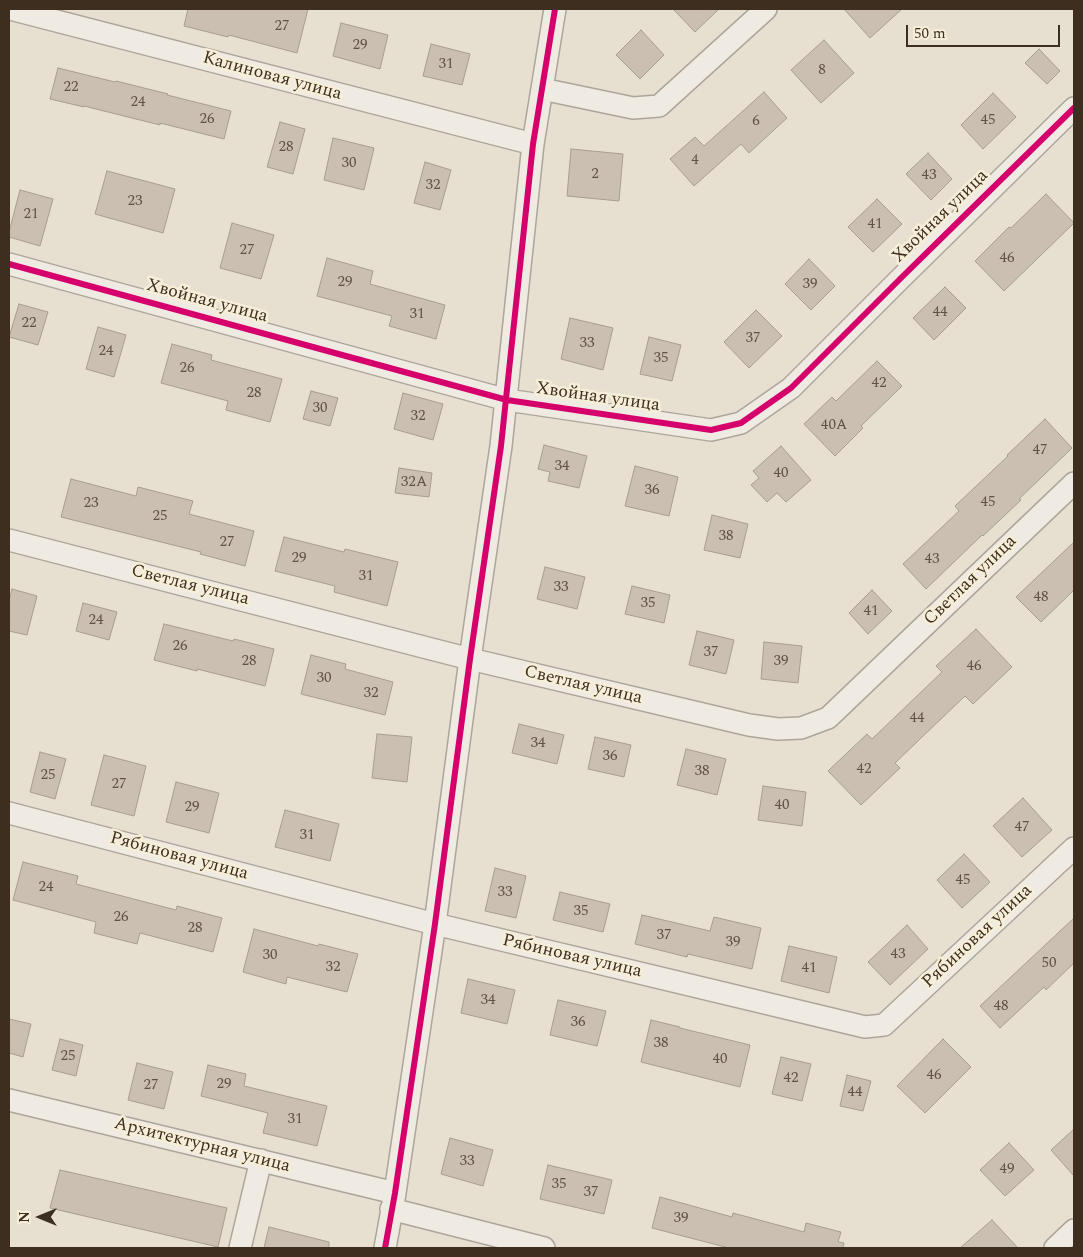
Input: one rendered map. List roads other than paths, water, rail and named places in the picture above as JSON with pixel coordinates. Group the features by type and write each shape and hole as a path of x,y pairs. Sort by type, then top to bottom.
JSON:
{"street":[{"name":"Калиновая улица","path":"10,9 533,144"},
{"path":"385,1248 435,924 470,659 501,446 533,144 554,9"},
{"path":"542,89 632,108 659,106 766,9"},
{"name":"Хвойная улица","path":"9,264 507,400 711,430 741,423 791,388 1074,108"},
{"name":"Светлая улица","path":"9,540 470,659 750,725 778,729 801,728 828,718 1074,483"},
{"name":"Рябиновая улица","path":"9,813 435,924 865,1027 884,1025 1074,848"},
{"name":"Архитектурная улица","path":"9,1100 262,1160 544,1248"},
{"path":"240,1248 262,1160"},
{"path":"1054,1248 1074,1230"}]}
